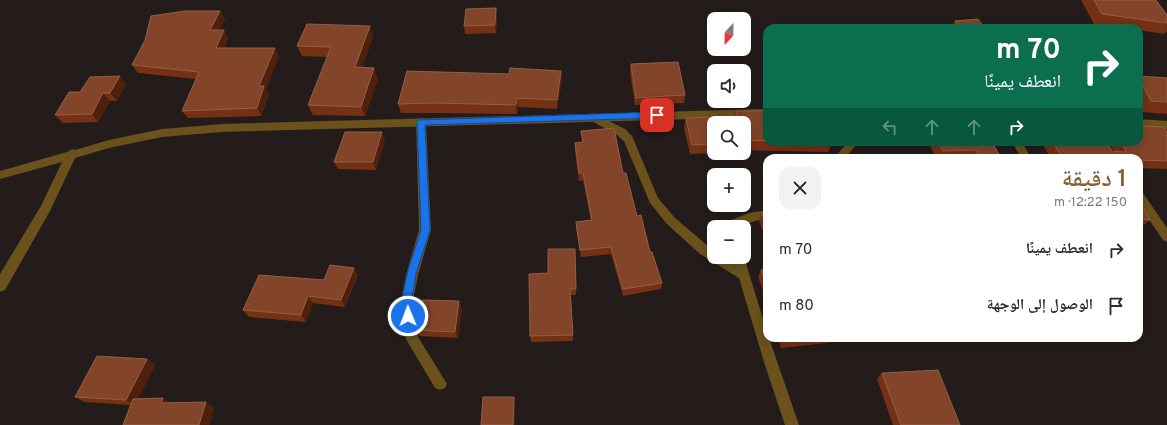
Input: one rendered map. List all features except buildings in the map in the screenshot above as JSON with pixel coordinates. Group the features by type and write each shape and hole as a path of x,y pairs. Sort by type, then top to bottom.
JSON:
{"street":[{"path":"0,175 72,153 162,133 222,128 763,113"},
{"path":"1143,123 1167,125"},
{"path":"0,286 46,208 72,153"}],"lane":[{"path":"593,117 621,132 628,139 654,200 671,221 704,251 745,276"},
{"path":"421,122 425,230 412,274 406,305 412,339 440,384"},
{"path":"842,154 850,146"},
{"path":"1143,202 1167,237"},
{"path":"743,220 749,217 763,215"},
{"path":"741,264 763,338"},
{"path":"764,342 792,425"}],"route":[{"path":"408,316 406,305 412,274 425,230 421,122 657,115"}]}
